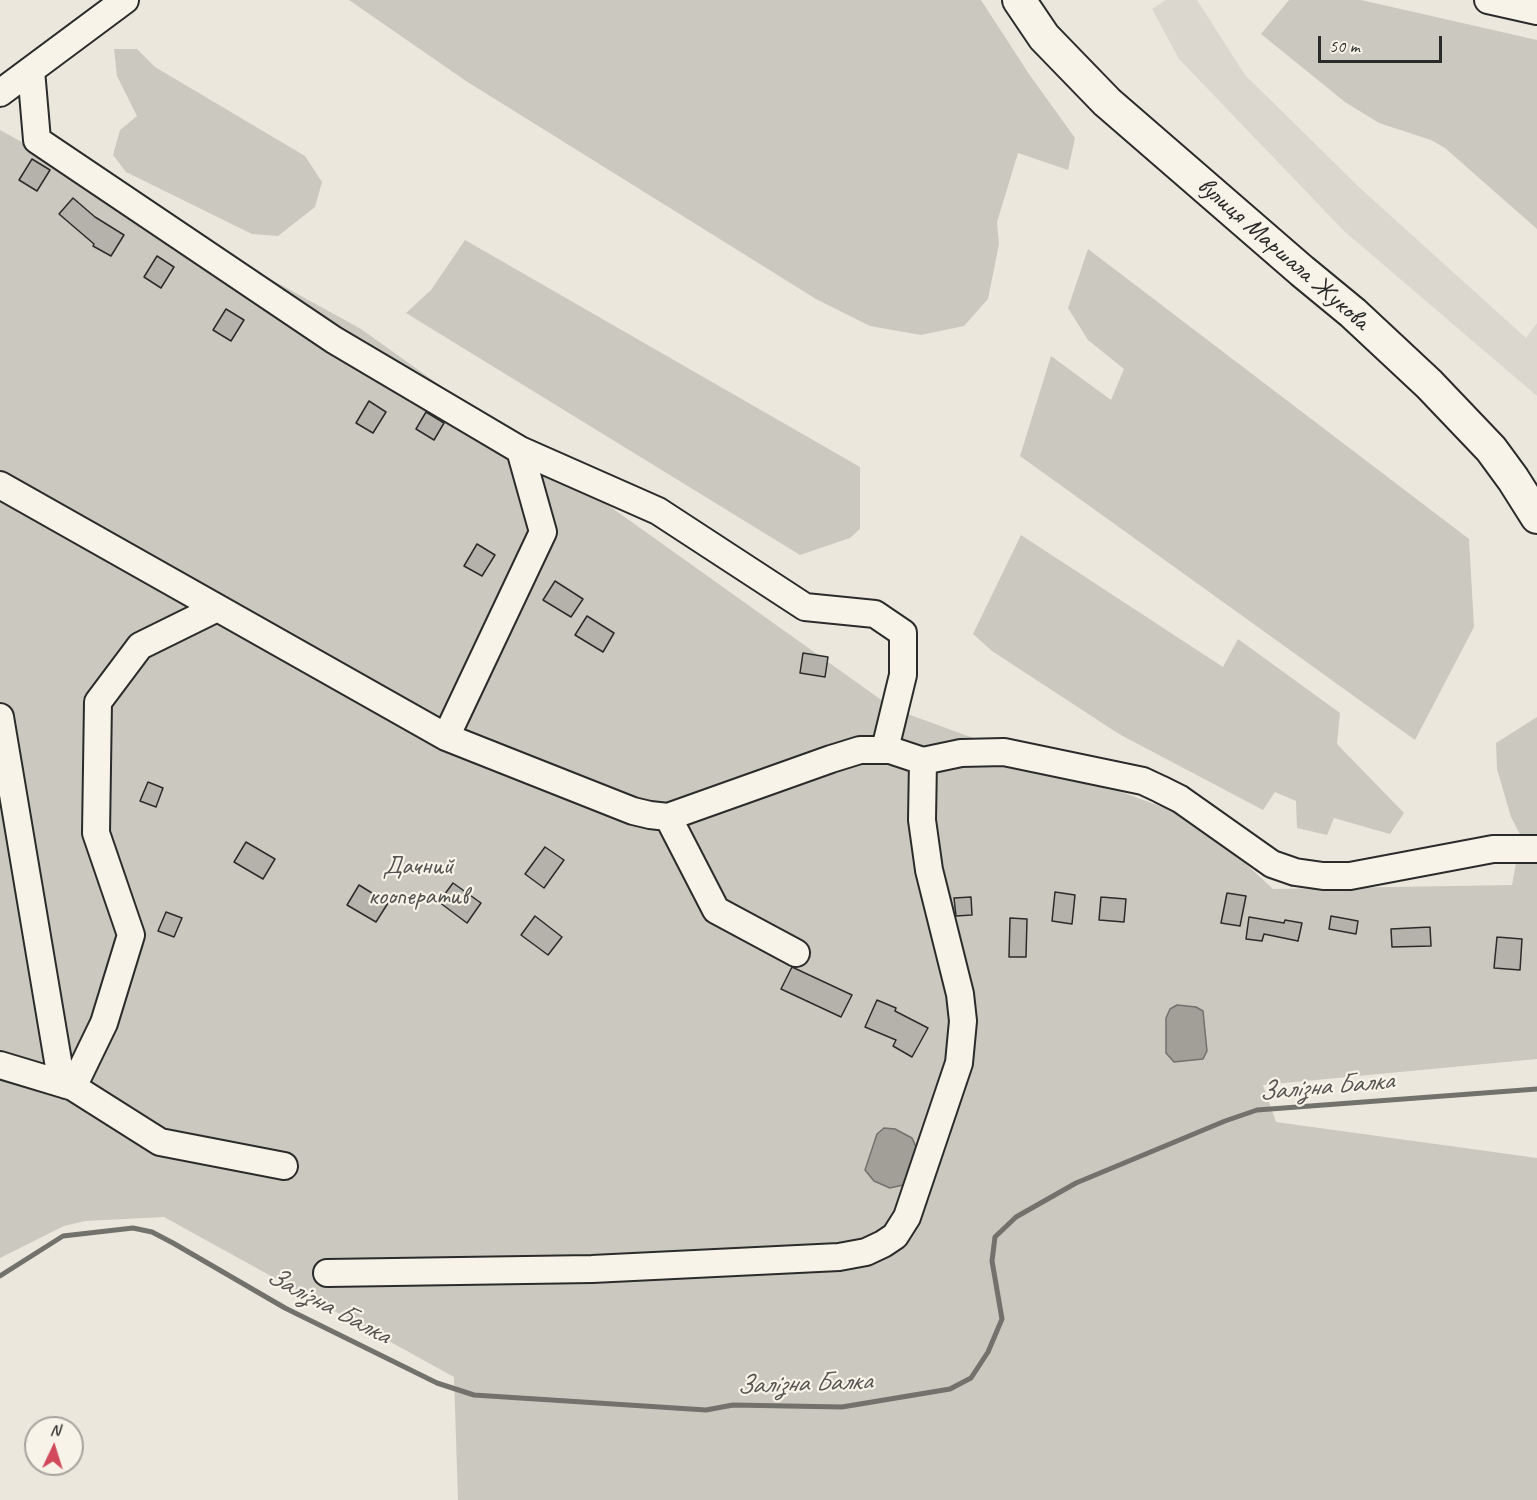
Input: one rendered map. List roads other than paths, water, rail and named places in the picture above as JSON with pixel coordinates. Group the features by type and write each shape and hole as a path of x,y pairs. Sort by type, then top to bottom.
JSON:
{"main road":[{"name":"вулиця Маршала Жукова","path":"1018,0 1044,37 1107,102 1293,264 1353,313 1429,384 1491,449 1537,517"}],"street":[{"path":"0,93 125,0"},
{"path":"1488,0 1537,11"},
{"path":"31,70 37,140 334,340 520,450 658,511 805,607 875,614 903,633 903,675 885,750"},
{"path":"446,737 543,532 520,450"},
{"path":"0,485 446,737 633,811 668,817 860,750 885,750 923,761 961,753 1004,752 1143,782 1180,799 1272,864 1295,872 1350,876 1493,849 1537,849"},
{"path":"69,1086 104,1023 131,934 96,833 98,702 140,646 217,608"},
{"path":"0,717 59,1066 69,1086"},
{"path":"327,1273 592,1269 839,1257 866,1252 895,1236 907,1217 959,1063 963,1022 960,994 929,870 922,820 923,761"},
{"path":"668,817 716,910 796,953"},
{"path":"0,1065 69,1086 160,1142 284,1166"}],"waterway":[{"name":"Залізна Балка","path":"0,1276 63,1236 133,1228 152,1232 285,1308 437,1383 474,1395 706,1410 733,1405 842,1407 950,1389 971,1378 988,1352 1002,1319 992,1261 995,1237 1016,1217 1076,1183 1257,1110 1537,1089"}],"park label":[{"name":"Дачний кооператив","path":"418,882"}]}
